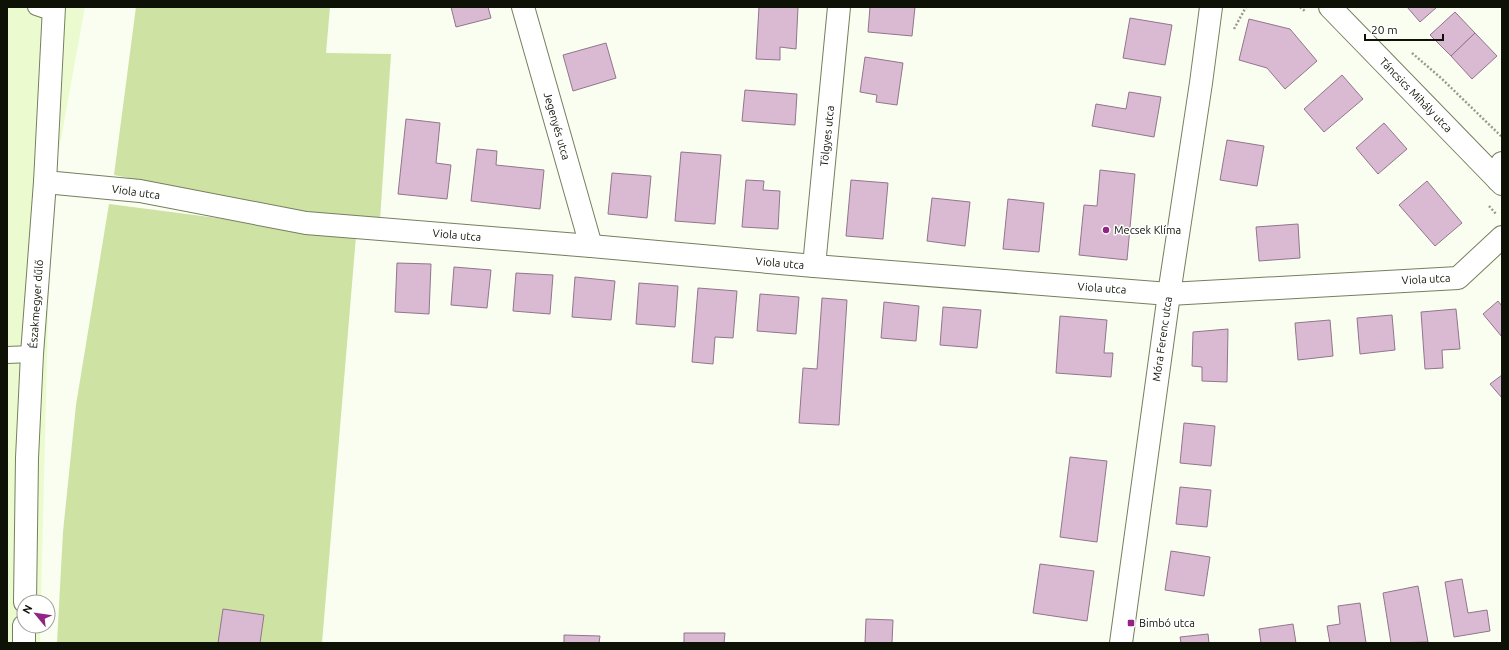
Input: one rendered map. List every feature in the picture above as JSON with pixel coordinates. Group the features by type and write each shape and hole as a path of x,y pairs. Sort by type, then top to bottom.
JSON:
{"street":[{"name":"Jegenyés utca","path":"524,7 591,246"},
{"name":"Tölgyes utca","path":"814,266 839,7"},
{"name":"Móra Ferenc utca","path":"1121,643 1169,294 1211,7"},
{"name":"Móra Ferenc utca","path":"1207,36 1224,7"},
{"name":"Táncsics Mihály utca","path":"1330,7 1501,176"},
{"name":"Északmegyer dűlő","path":"25,594 27,458 32,354 45,182 48,9"},
{"name":"Viola utca","path":"45,182 140,191 306,223 814,266 1169,294 1458,278 1502,237"}],"lane":[{"path":"7,355 32,354"}],"path":[{"path":"1381,59 1410,52 1441,78 1502,137"}],"shaded area":[{"path":"7,7 85,7 51,194 41,594 16,594 16,634 40,634 40,643 7,643"},
{"path":"136,7 330,7 326,53 391,54 380,220 314,213 263,205 114,175"},
{"path":"109,204 356,236 322,643 57,643 63,532 76,405"}],"building":[{"path":"451,7 488,7 491,18 456,27"},
{"path":"759,7 798,7 796,49 780,47 780,60 756,59"},
{"path":"870,7 915,7 912,36 868,32"},
{"path":"1407,7 1437,7 1420,22"},
{"path":"1455,12 1475,33 1451,56 1430,35"},
{"path":"1130,18 1172,25 1165,65 1123,58"},
{"path":"1249,19 1290,29 1317,61 1285,89 1267,68 1239,60"},
{"path":"1475,33 1497,56 1472,79 1451,56"},
{"path":"606,43 616,78 573,91 563,55"},
{"path":"865,57 903,63 897,105 876,102 877,95 860,92"},
{"path":"1342,75 1363,99 1324,132 1304,109"},
{"path":"745,90 797,94 795,125 742,121"},
{"path":"1129,92 1161,97 1154,137 1092,126 1096,104 1126,109"},
{"path":"406,119 440,123 436,163 451,165 447,199 398,194"},
{"path":"1384,123 1407,149 1378,174 1356,148"},
{"path":"1227,140 1264,146 1257,186 1220,180"},
{"path":"477,149 497,151 496,165 544,170 540,209 471,201"},
{"path":"681,152 721,155 715,224 675,221"},
{"name":"Mecsek Klíma","path":"1100,170 1135,174 1127,260 1079,255 1084,205 1097,206"},
{"path":"612,173 651,176 647,218 608,214"},
{"path":"746,180 764,181 763,190 780,191 778,229 742,227"},
{"path":"851,180 888,183 883,239 846,236"},
{"path":"1427,181 1462,223 1435,246 1399,205"},
{"path":"932,198 970,202 965,246 927,241"},
{"path":"1008,199 1044,203 1039,252 1003,249"},
{"path":"1298,224 1300,258 1259,261 1256,227"},
{"path":"397,263 431,264 429,314 395,312"},
{"path":"454,267 491,270 487,308 451,305"},
{"path":"516,273 553,275 550,314 513,311"},
{"path":"575,277 615,281 611,320 572,317"},
{"path":"639,283 678,286 675,327 636,324"},
{"path":"698,288 737,291 733,338 715,337 713,364 692,362"},
{"path":"760,294 799,297 796,334 757,331"},
{"path":"822,298 847,300 839,425 799,423 803,368 817,369"},
{"path":"1498,301 1502,306 1502,337 1483,314"},
{"path":"884,302 919,306 916,341 881,338"},
{"path":"943,307 981,310 977,348 940,345"},
{"path":"1456,309 1460,349 1442,350 1443,368 1425,369 1421,312"},
{"path":"1392,315 1395,350 1360,354 1357,318"},
{"path":"1060,316 1107,320 1104,353 1113,353 1111,377 1056,373"},
{"path":"1330,320 1333,356 1298,360 1295,323"},
{"path":"1228,329 1227,382 1202,381 1202,367 1192,366 1193,332"},
{"path":"1502,375 1502,398 1490,384"},
{"path":"1184,423 1215,426 1211,466 1180,463"},
{"path":"1070,457 1107,461 1097,542 1060,537"},
{"path":"1180,487 1211,490 1207,527 1176,524"},
{"path":"1171,551 1210,557 1204,596 1165,590"},
{"path":"1040,564 1094,571 1087,621 1033,613"},
{"path":"1462,579 1468,613 1487,610 1490,631 1454,637 1445,582"},
{"path":"1418,586 1428,642 1391,643 1383,593"},
{"path":"1360,603 1366,643 1330,643 1327,626 1340,624 1338,606"},
{"path":"223,609 264,615 260,643 218,643"},
{"path":"866,619 893,620 892,643 865,643"},
{"path":"1293,624 1296,643 1261,643 1259,629"},
{"path":"684,633 725,633 724,643 684,643"},
{"path":"1208,634 1209,643 1181,643 1180,637"},
{"path":"564,635 600,636 599,643 564,643"}],"place":[{"name":"Mecsek Klíma","path":"1106,230"},
{"name":"Bimbó utca","path":"1131,623"}]}
